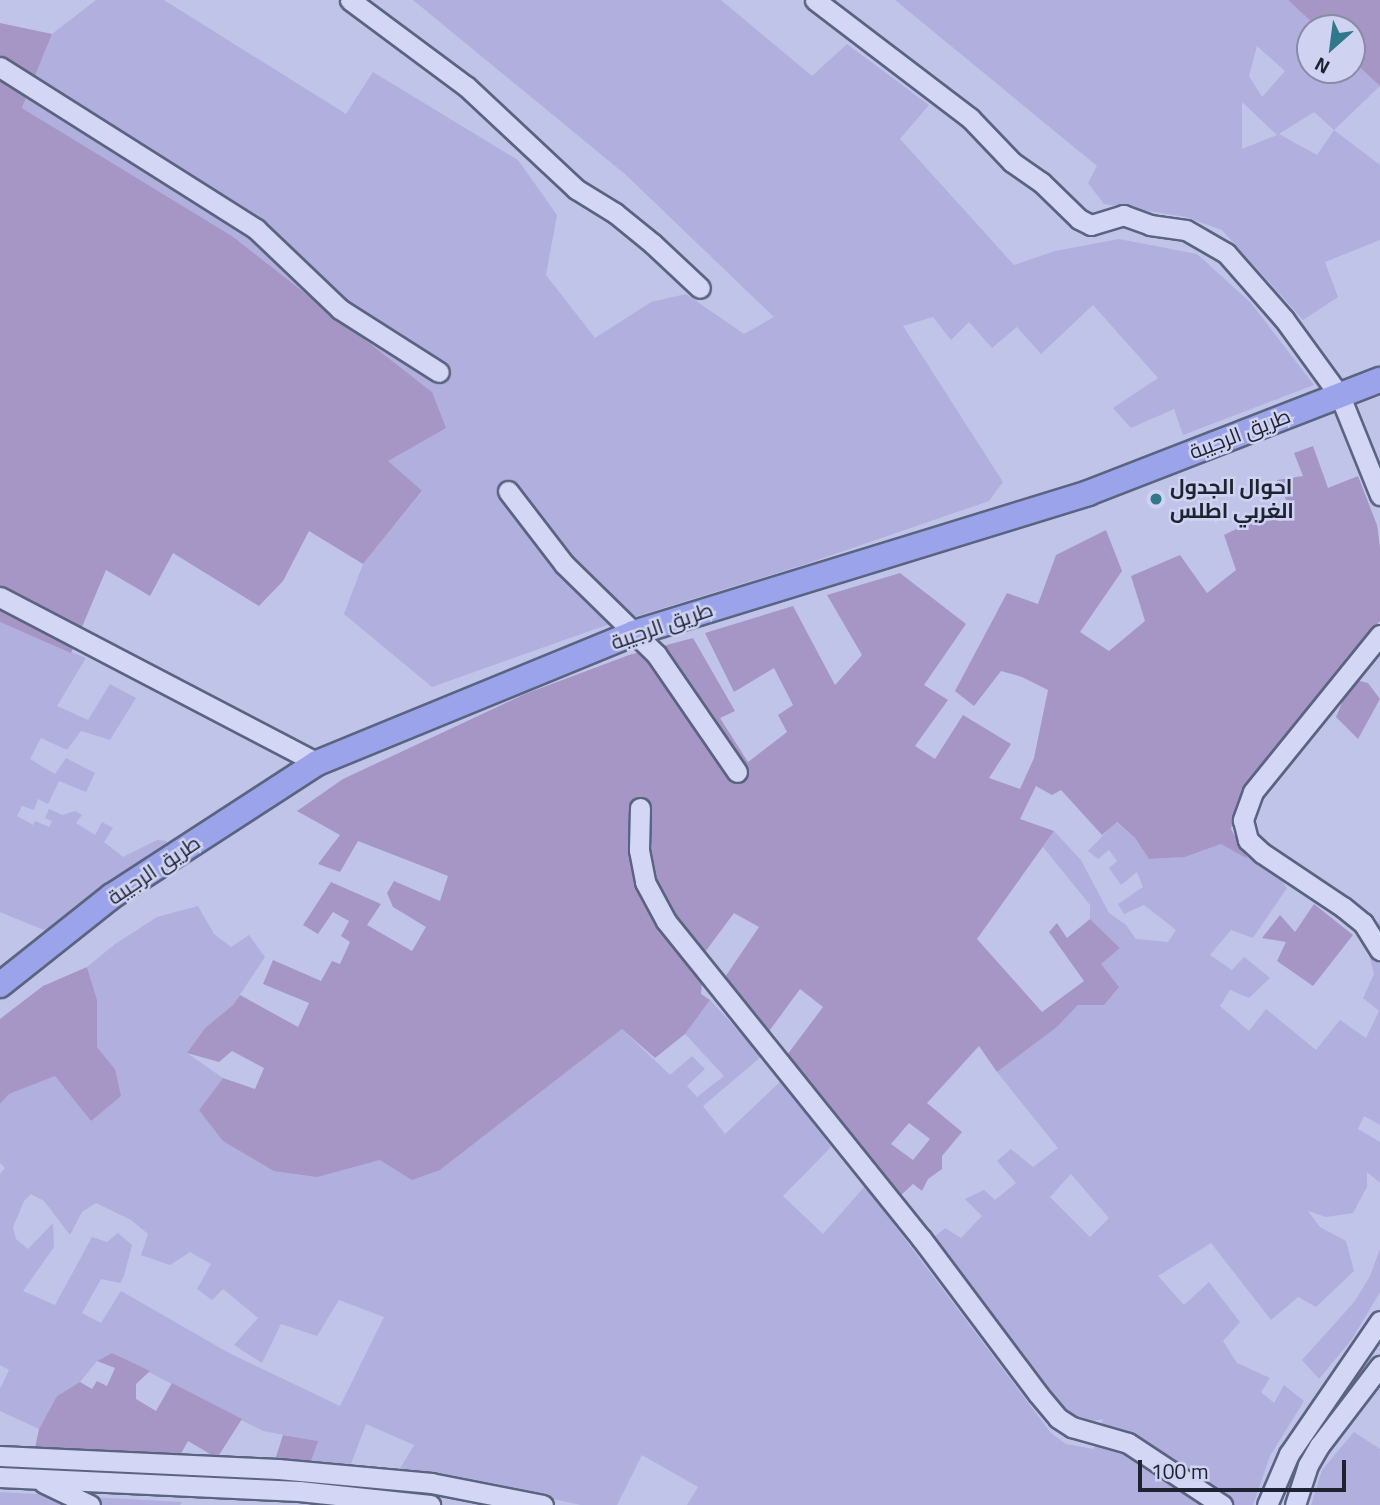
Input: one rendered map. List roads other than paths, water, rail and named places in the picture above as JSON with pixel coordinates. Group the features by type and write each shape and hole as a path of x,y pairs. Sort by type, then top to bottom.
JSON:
{"main road":[{"name":"طريق الرجيبة","path":"0,985 113,896 317,764 634,633 1088,493 1380,380"}],"street":[{"path":"350,0 466,86 576,189 615,213 700,288"},
{"path":"815,0 970,118 1012,162 1041,182 1079,219 1091,225 1123,215 1150,225 1186,230 1226,253 1284,319 1340,396 1380,495"},
{"path":"0,67 256,229 340,309 439,373"},
{"path":"508,491 564,564 656,654 737,772"},
{"path":"0,597 317,764"},
{"path":"1380,635 1253,792 1243,820 1248,839 1262,853 1343,906 1363,923 1380,950"},
{"path":"640,808 639,850 645,882 666,921 912,1228 1045,1402 1072,1427 1128,1443 1222,1505"},
{"path":"1267,1505 1289,1454 1380,1321"},
{"path":"1295,1505 1308,1465 1319,1446 1380,1366"},
{"path":"0,1456 292,1470 431,1483 543,1505"},
{"path":"0,1477 299,1491 430,1505"},
{"path":"36,1479 90,1505"}],"place":[{"name":"احوال الجدول الغربي اطلس","path":"1156,499"}]}
